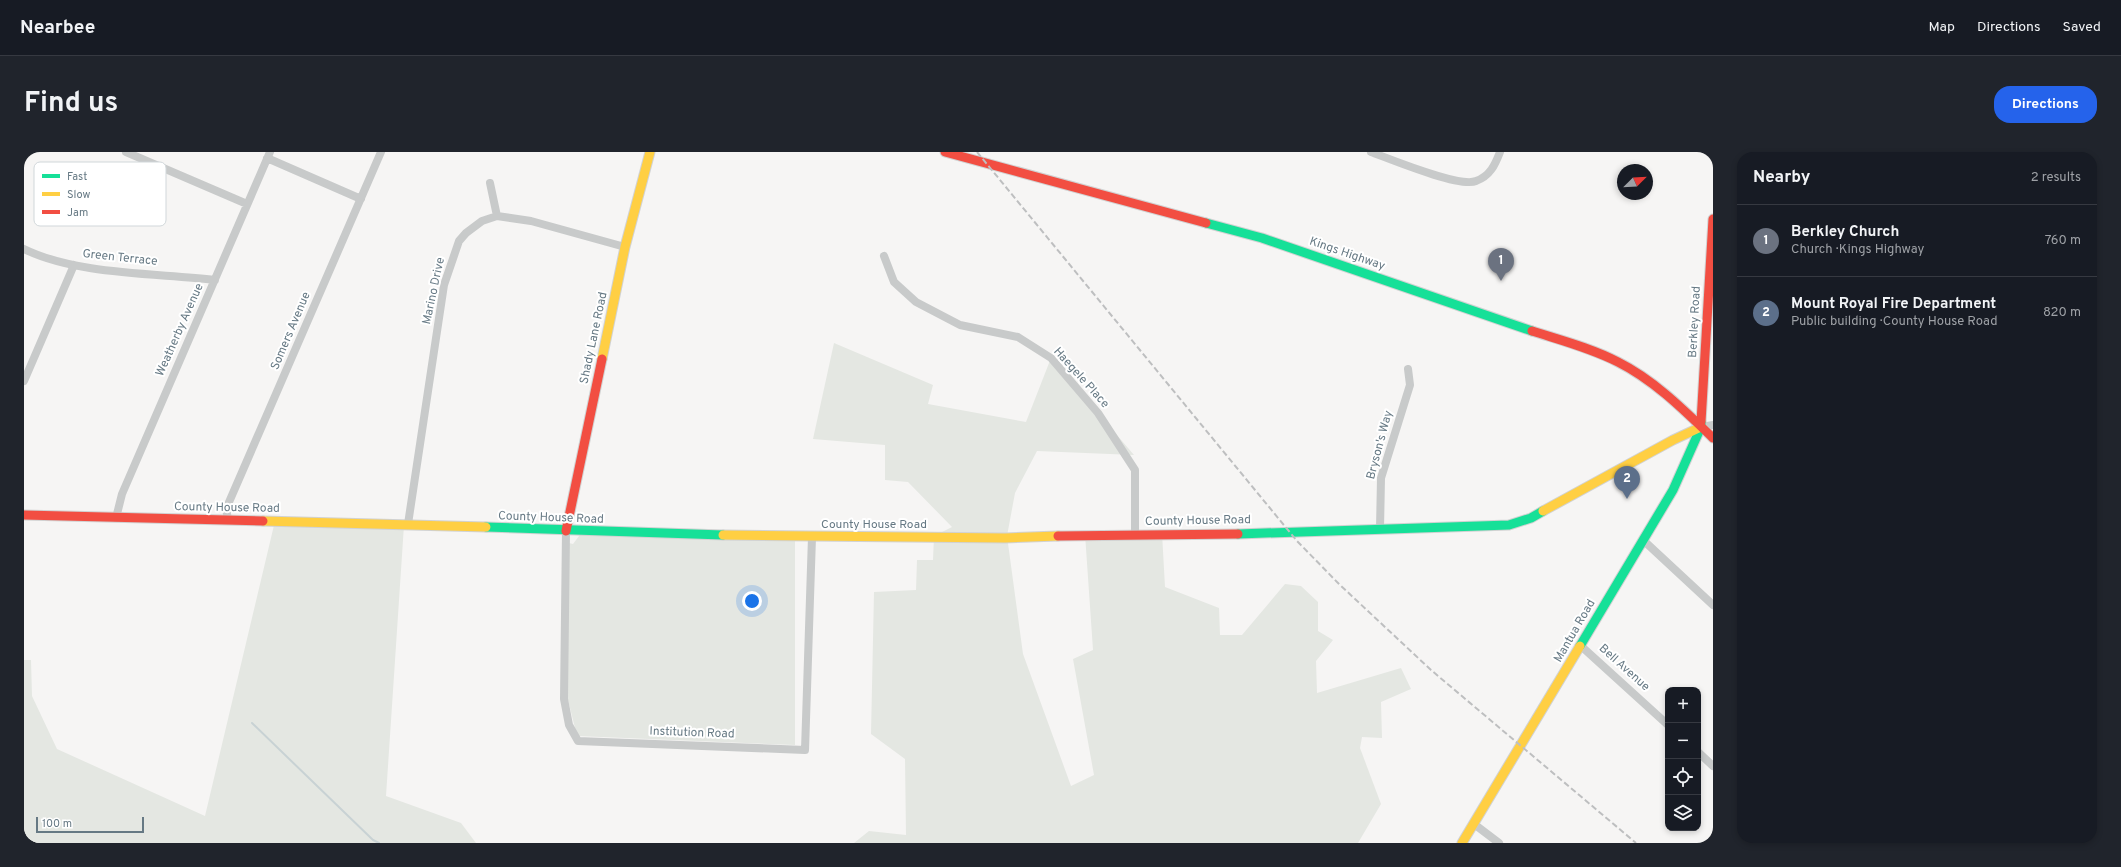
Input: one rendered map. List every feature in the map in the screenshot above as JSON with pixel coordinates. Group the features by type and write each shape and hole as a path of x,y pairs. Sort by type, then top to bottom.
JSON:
{"street":[{"path":"126,152 149,162"},
{"name":"Somers Avenue","path":"228,519 226,509 381,152"},
{"name":"Shady Lane Road","path":"566,531 625,247 650,152"},
{"name":"Kings Highway","path":"945,152 1262,238 1603,355 1621,362 1644,376 1713,438"},
{"path":"1371,152 1448,179 1469,183 1476,181 1489,173 1494,167 1500,152"},
{"path":"268,155 361,199"},
{"name":"Weatherby Avenue","path":"116,518 122,494 268,155"},
{"path":"166,169 247,204"},
{"path":"490,183 497,216 531,221 625,247"},
{"name":"Marino Drive","path":"408,524 444,285 459,241 466,233 482,221 497,216"},
{"name":"Berkley Road","path":"1700,427 1713,219"},
{"name":"Green Terrace","path":"24,249 46,258 74,265 215,280"},
{"name":"Haegele Place","path":"884,256 894,282 916,302 960,325 1018,337 1051,358 1098,413 1135,470 1135,534"},
{"path":"24,381 74,265"},
{"name":"Bryson's Way","path":"1380,529 1381,478 1410,385 1408,369"},
{"path":"1700,427 1713,425"},
{"name":"County House Road","path":"24,515 408,524 566,531 812,537 1005,538 1135,534 1194,535 1474,527 1509,524 1524,521 1540,514 1673,440 1700,427"},
{"name":"Mantua Road","path":"1462,843 1673,490 1700,427"},
{"name":"Institution Road","path":"566,531 564,699 569,726 578,741 805,750 812,537"},
{"path":"1643,540 1713,605"},
{"name":"Bell Avenue","path":"1581,646 1666,723"},
{"path":"1701,755 1713,766"},
{"path":"1474,824 1499,843"}],"shaded area":[{"path":"834,343 933,385 928,404 1026,422 1051,358 1134,455 1037,451 1015,493 1007,536 1023,654 1071,786 1094,775 1073,659 1093,650 1085,534 1162,533 1165,587 1219,608 1220,635 1242,635 1285,584 1301,586 1318,602 1318,631 1333,640 1316,661 1317,693 1401,668 1411,689 1381,702 1382,738 1362,737 1360,748 1381,804 1358,843 854,843 869,831 906,835 905,759 871,734 874,592 916,590 917,560 933,560 934,536 952,527 908,482 885,480 885,445 813,439"},
{"path":"275,521 404,525 386,796 461,823 476,843 24,843 24,660 31,660 32,696 57,749 205,816"},
{"path":"582,532 795,536 795,745 577,736 567,696 569,543 573,544"}],"waterway":[{"path":"252,723 373,840 379,843"}],"railway":[{"path":"977,152 1297,541 1339,584 1431,670 1636,843"}],"traffic: fast":[{"path":"1206,223 1262,238 1532,331"},
{"path":"1580,646 1673,490 1701,427 1701,422"},
{"path":"1238,534 1509,525 1531,518 1543,511"},
{"path":"486,527 723,535"}],"traffic: slow":[{"path":"602,359 625,247 650,152"},
{"path":"1543,511 1673,440 1701,427"},
{"path":"263,521 486,527"},
{"path":"723,535 1005,538 1058,536"},
{"path":"1462,843 1580,646"}],"traffic: jam":[{"path":"945,152 1206,223"},
{"path":"1701,422 1713,219"},
{"path":"1532,331 1597,353 1631,369 1668,396 1713,438"},
{"path":"566,531 602,359"},
{"path":"24,515 263,521"},
{"path":"1058,536 1238,534"}],"place":[{"name":"Berkley Church","path":"1501,281"},
{"name":"Mount Royal Fire Department","path":"1627,499"}]}
